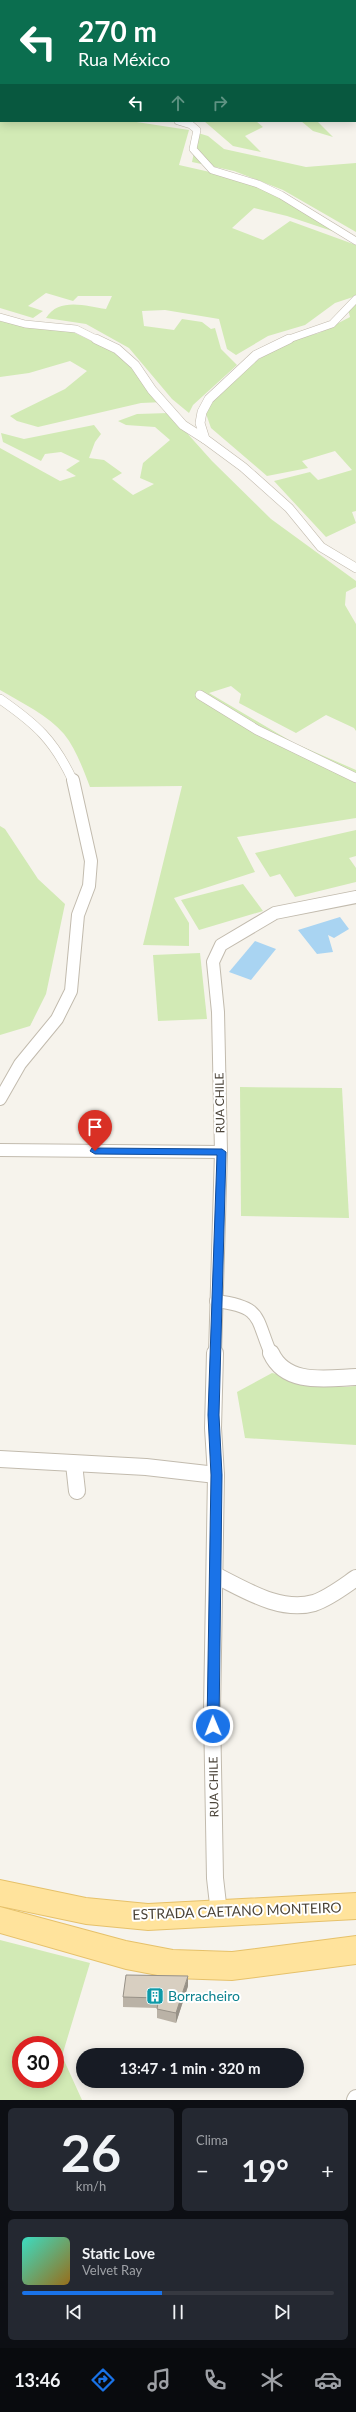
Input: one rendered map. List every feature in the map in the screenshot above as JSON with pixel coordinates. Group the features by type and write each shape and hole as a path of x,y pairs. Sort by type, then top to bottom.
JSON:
{"main road":[{"name":"ESTRADA CAETANO MONTEIRO","path":"0,1893 86,1911 148,1917 356,1906"},
{"path":"0,1920 126,1956 173,1964 232,1966 356,1950"}],"street":[{"path":"181,122 191,125 197,130 193,149 212,170 258,184 281,195 356,241"},
{"path":"205,439 200,423 202,412 209,399 224,384 264,349 338,320 346,305 356,299"},
{"path":"0,317 19,323 76,329 118,349 135,364 152,390 183,425 243,467 289,508 321,547 356,568"},
{"path":"200,695 257,730 356,778"},
{"path":"0,699 34,723 62,757 75,785 91,861 89,886 78,915 71,991 57,1019 20,1064 0,1099"},
{"name":"RUA CHILE","path":"219,1913 215,1878 212,1711 216,1475 213,1428 222,1152 218,1012 212,962 221,944 275,913 356,897"},
{"path":"0,1150 222,1152"},
{"path":"216,1301 243,1306 251,1310 259,1319 269,1354 277,1365 289,1373 304,1377 356,1377"},
{"path":"0,1459 146,1467 216,1475"},
{"path":"74,1464 77,1491"},
{"path":"214,1575 270,1601 298,1606 312,1604 356,1578"}],"green space":[{"path":"0,122 137,122 189,130 179,165 232,177 278,194 344,235 287,216 254,208 232,228 263,240 290,221 356,245 356,296 335,303 305,325 268,336 236,355 227,349 219,319 165,310 142,311 144,326 174,330 182,319 202,322 211,329 215,328 221,349 237,365 193,405 189,413 172,399 129,348 86,324 46,318 51,311 65,305 73,304 106,309 112,296 78,296 73,301 46,293 28,306 43,311 33,318 0,308"},
{"path":"205,122 257,122 263,127 245,136 261,152 233,146"},
{"path":"302,122 318,122 333,137 313,131"},
{"path":"198,133 208,136 224,149 306,167 356,163 356,232 283,190 234,171 192,162"},
{"path":"356,301 356,511 352,512 356,523 326,537 274,481 310,472 318,480 352,470 335,451 302,461 308,468 267,476 211,428 204,408 245,369 284,342 319,333 350,317 347,305"},
{"path":"0,321 73,332 116,353 154,390 164,402 141,403 38,427 17,421 10,416 65,389 87,371 70,361 29,373 0,377"},
{"path":"169,413 212,461 271,519 356,581 356,587 346,592 345,605 356,624 356,731 354,728 326,715 296,733 239,703 241,694 231,686 209,693 294,743 356,770 356,818 237,837 255,872 174,898 189,923 189,946 143,945 182,786 90,787 76,753 58,727 43,715 0,690 0,448 60,481 76,476 66,470 80,461 61,452 45,454 41,461 3,442 1,433 24,439 94,425 101,434 95,442 89,458 104,460 122,473 112,479 133,495 154,484 140,478 143,463 170,440 155,427 126,425 118,421 137,414"},
{"path":"0,826 5,829 38,879 65,904 46,994 30,1026 0,1035"},
{"path":"356,830 356,856 349,858 356,868 356,882 295,897 280,874 270,877 255,853"},
{"path":"243,884 263,911 199,930 181,900"},
{"path":"200,953 207,1019 158,1021 153,955"},
{"path":"240,1087 342,1088 349,1218 241,1216"},
{"path":"272,1373 344,1387 356,1386 356,1445 245,1438 237,1392"},
{"path":"0,1940 90,1963 64,2049 64,2036 12,2036 12,2088 64,2088 64,2060 82,2100 0,2100"}],"water":[{"path":"340,917 349,929 334,938 328,935 333,952 317,954 298,930"},
{"path":"255,941 276,949 251,980 229,972"}],"building":[{"name":"Borracheiro","path":"126,1975 188,1976 176,2013 157,2009 159,1998 123,1997"}],"place":[{"name":"Borracheiro","path":"155,1996"}],"route":[{"path":"95,1151 222,1152 213,1428 216,1475 213,1726"}]}
